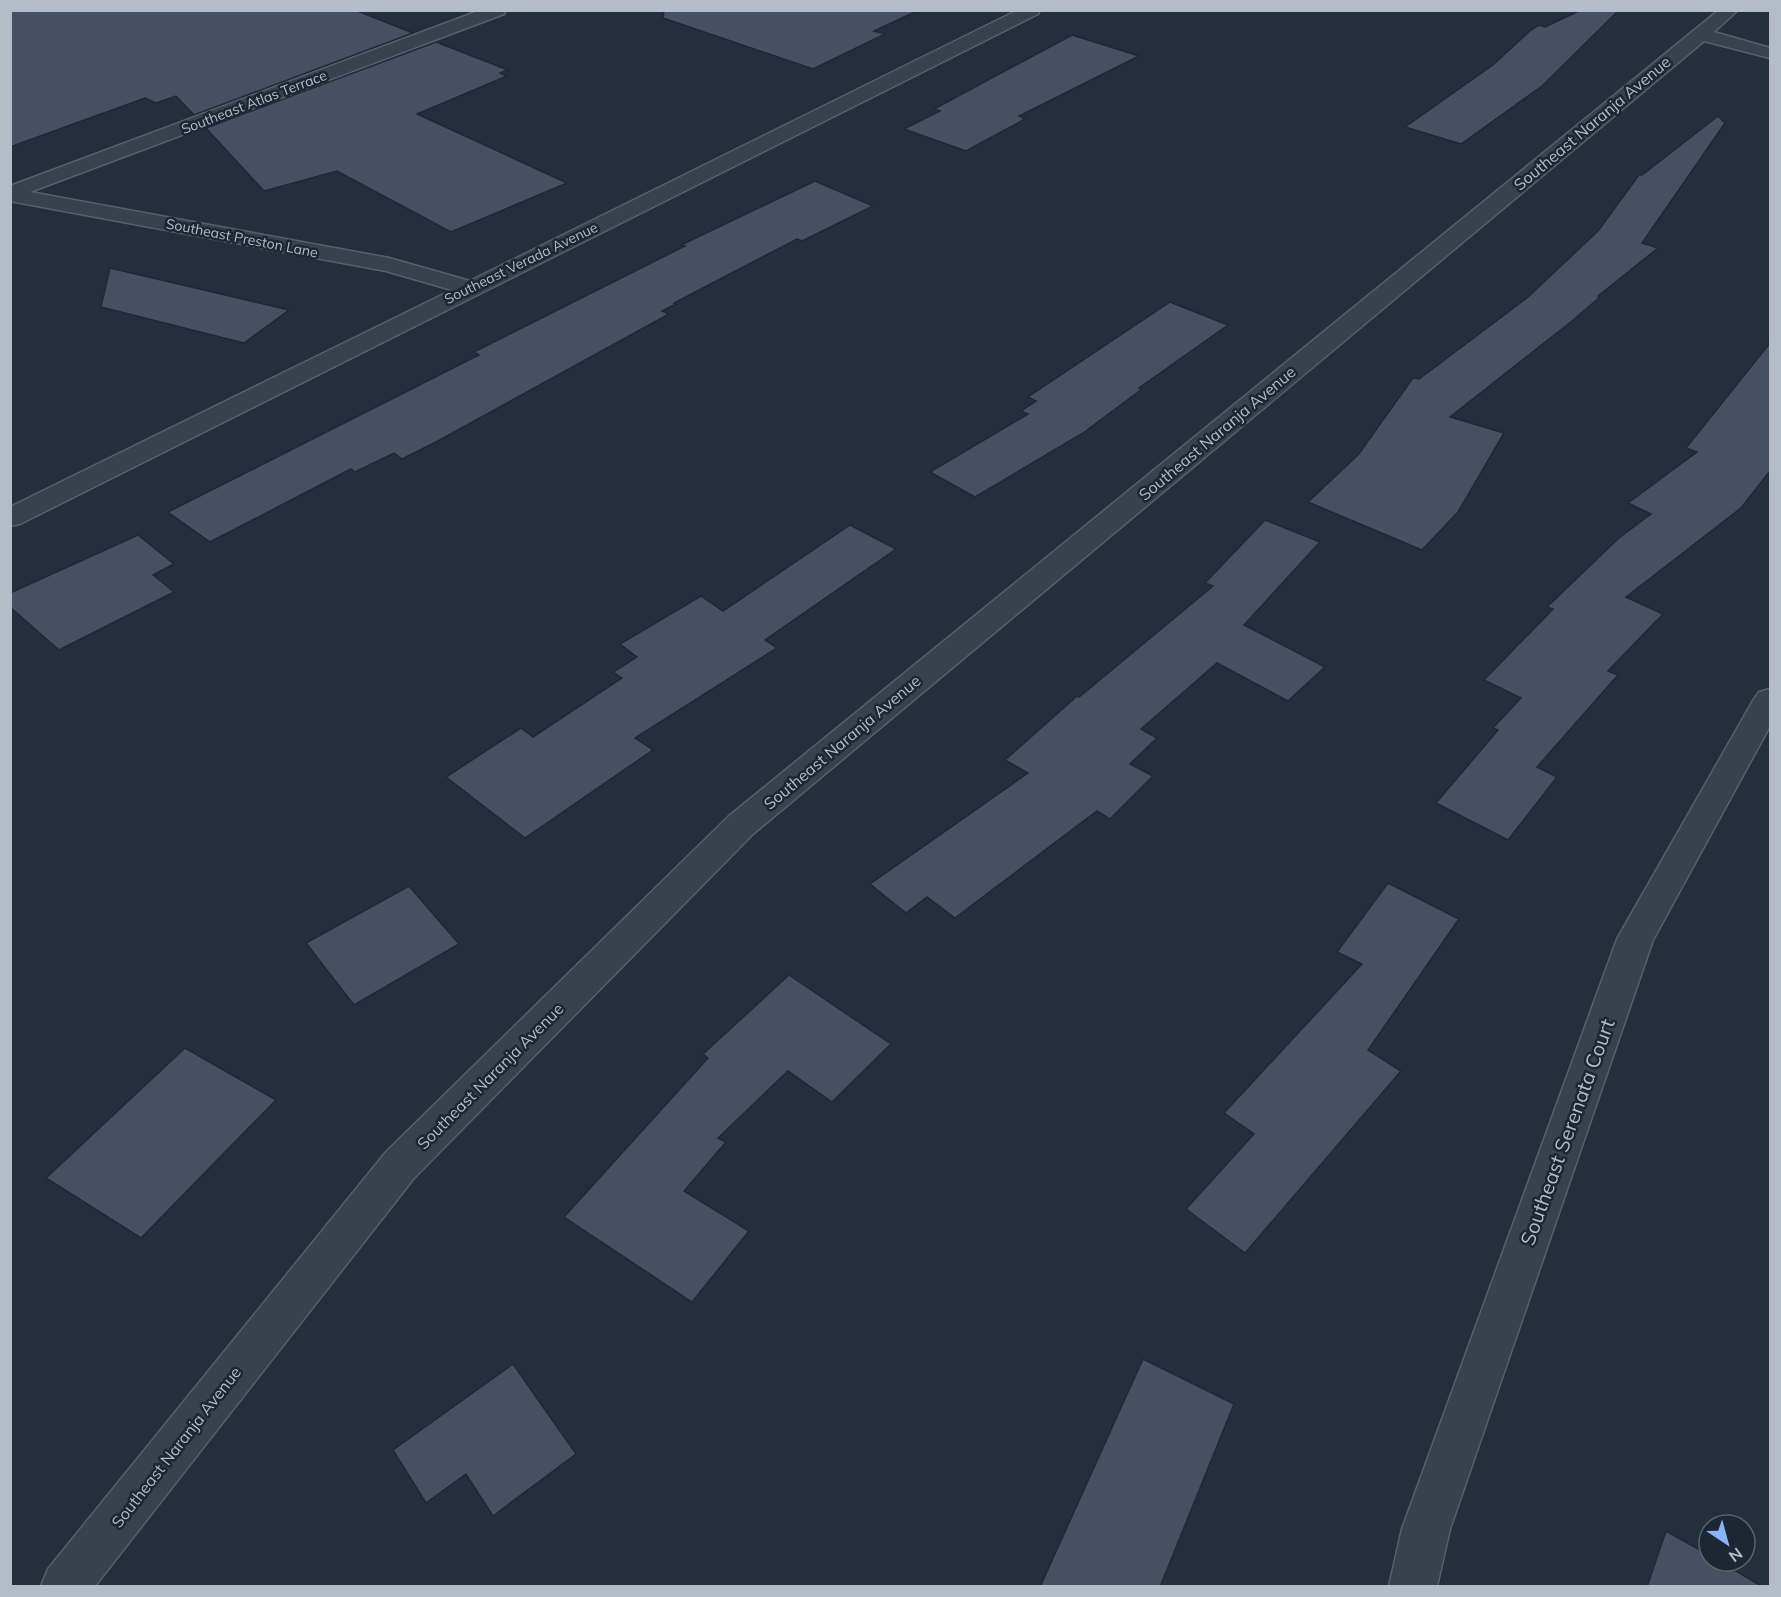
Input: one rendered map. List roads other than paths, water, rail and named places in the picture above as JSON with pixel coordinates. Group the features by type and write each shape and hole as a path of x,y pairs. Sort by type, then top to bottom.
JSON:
{"street":[{"name":"Southeast Atlas Terrace","path":"10,194 498,10"},
{"name":"Southeast Verada Avenue","path":"10,518 1032,10"},
{"name":"Southeast Naranja Avenue","path":"66,1587 400,1166 741,825 1730,10"},
{"path":"1700,34 1770,53"},
{"name":"Southeast Preston Lane","path":"10,194 389,265 471,288"},
{"name":"Southeast Serenata Court","path":"1413,1587 1426,1529 1635,939 1770,699"}]}
